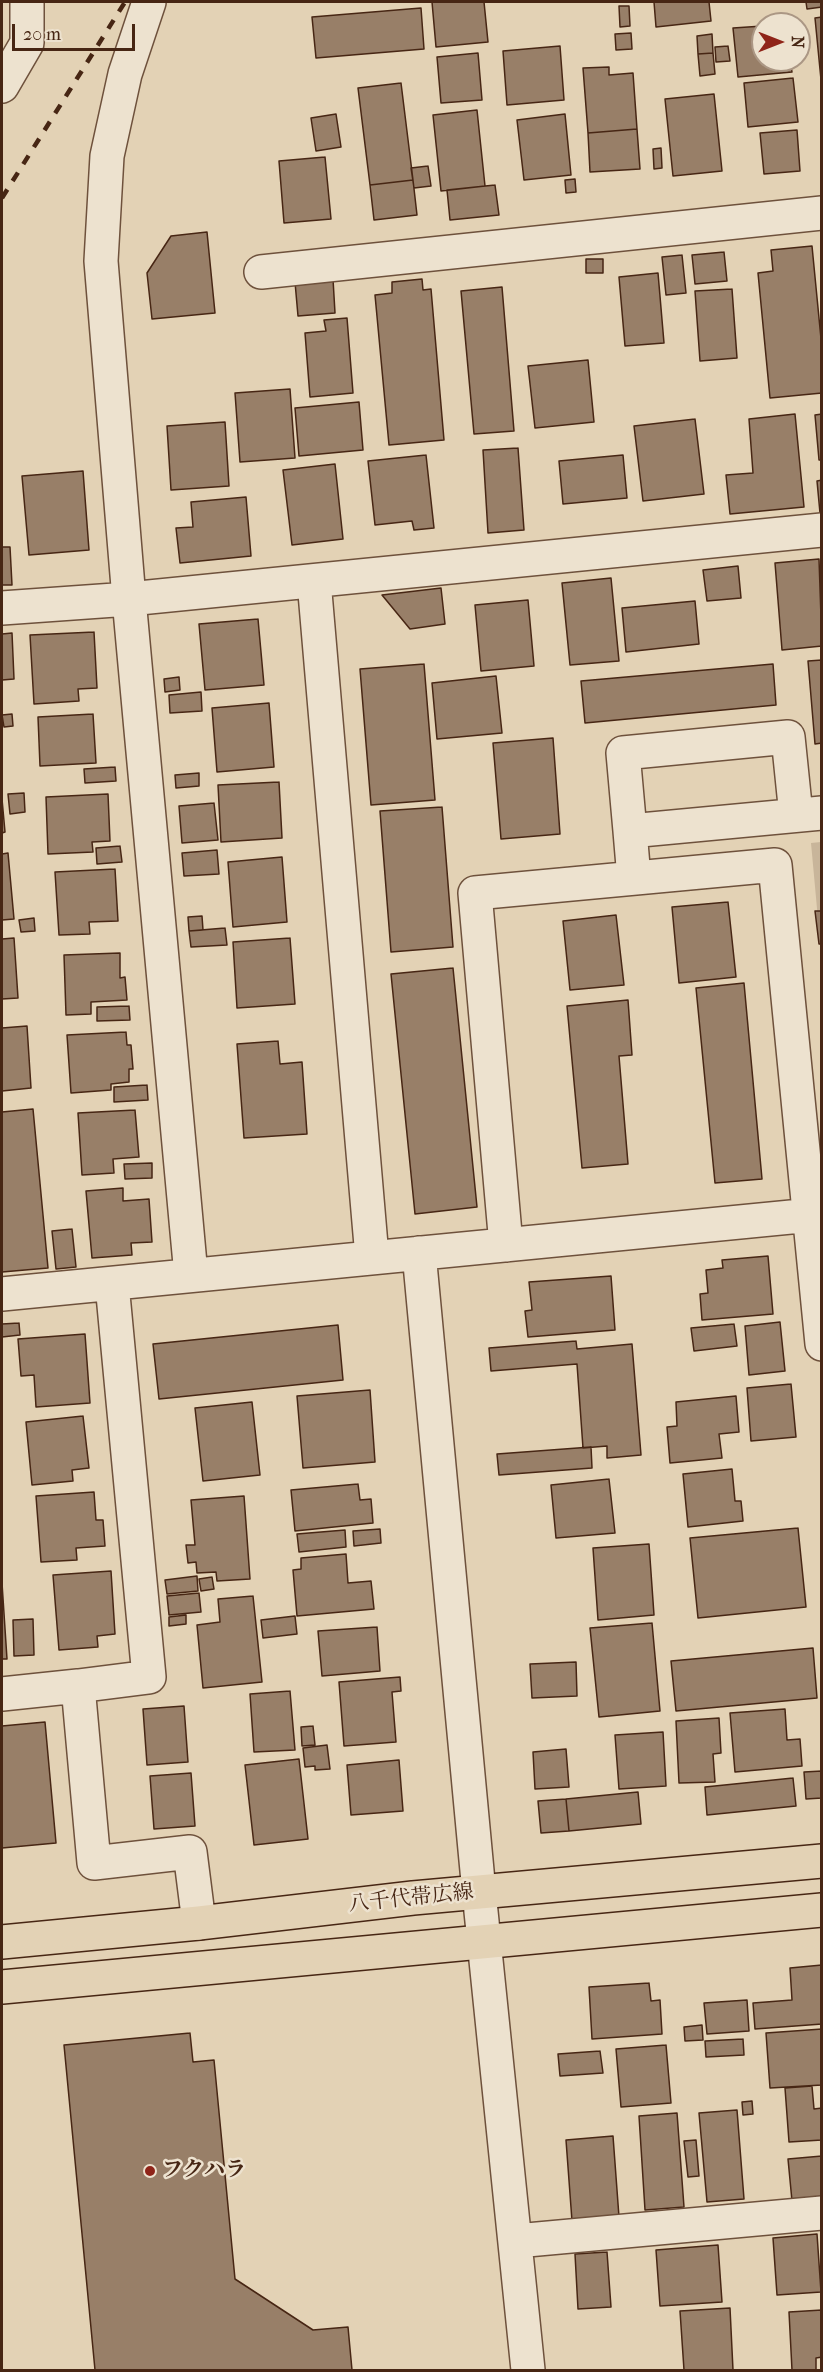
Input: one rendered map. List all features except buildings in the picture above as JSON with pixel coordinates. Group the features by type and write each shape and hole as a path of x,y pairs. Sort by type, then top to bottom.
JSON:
{"main road":[{"name":"八千代帯広線","path":"2,1942 479,1892 822,1860"},
{"path":"2,1987 822,1910"}],"street":[{"path":"2,86 27,43 27,2"},
{"path":"149,2 125,74 107,156 101,261 129,599 191,1275"},
{"path":"261,272 822,213"},
{"path":"2,608 129,599 822,530"},
{"path":"314,580 372,1257"},
{"path":"630,831 809,814 788,737 623,753 634,878"},
{"path":"506,1245 475,893 775,865 815,1214 822,1344"},
{"path":"2,1294 815,1214"},
{"path":"419,1253 479,1892 486,1942 528,2370"},
{"path":"2,1694 149,1677 112,1284"},
{"path":"78,1686 94,1863 190,1852 199,1923"},
{"path":"516,2241 822,2213"}],"shaded area":[{"path":"821,842 821,952 811,843"}],"railway":[{"path":"2,198 125,2"}],"place":[{"name":"フクハラ","path":"150,2171"}]}
